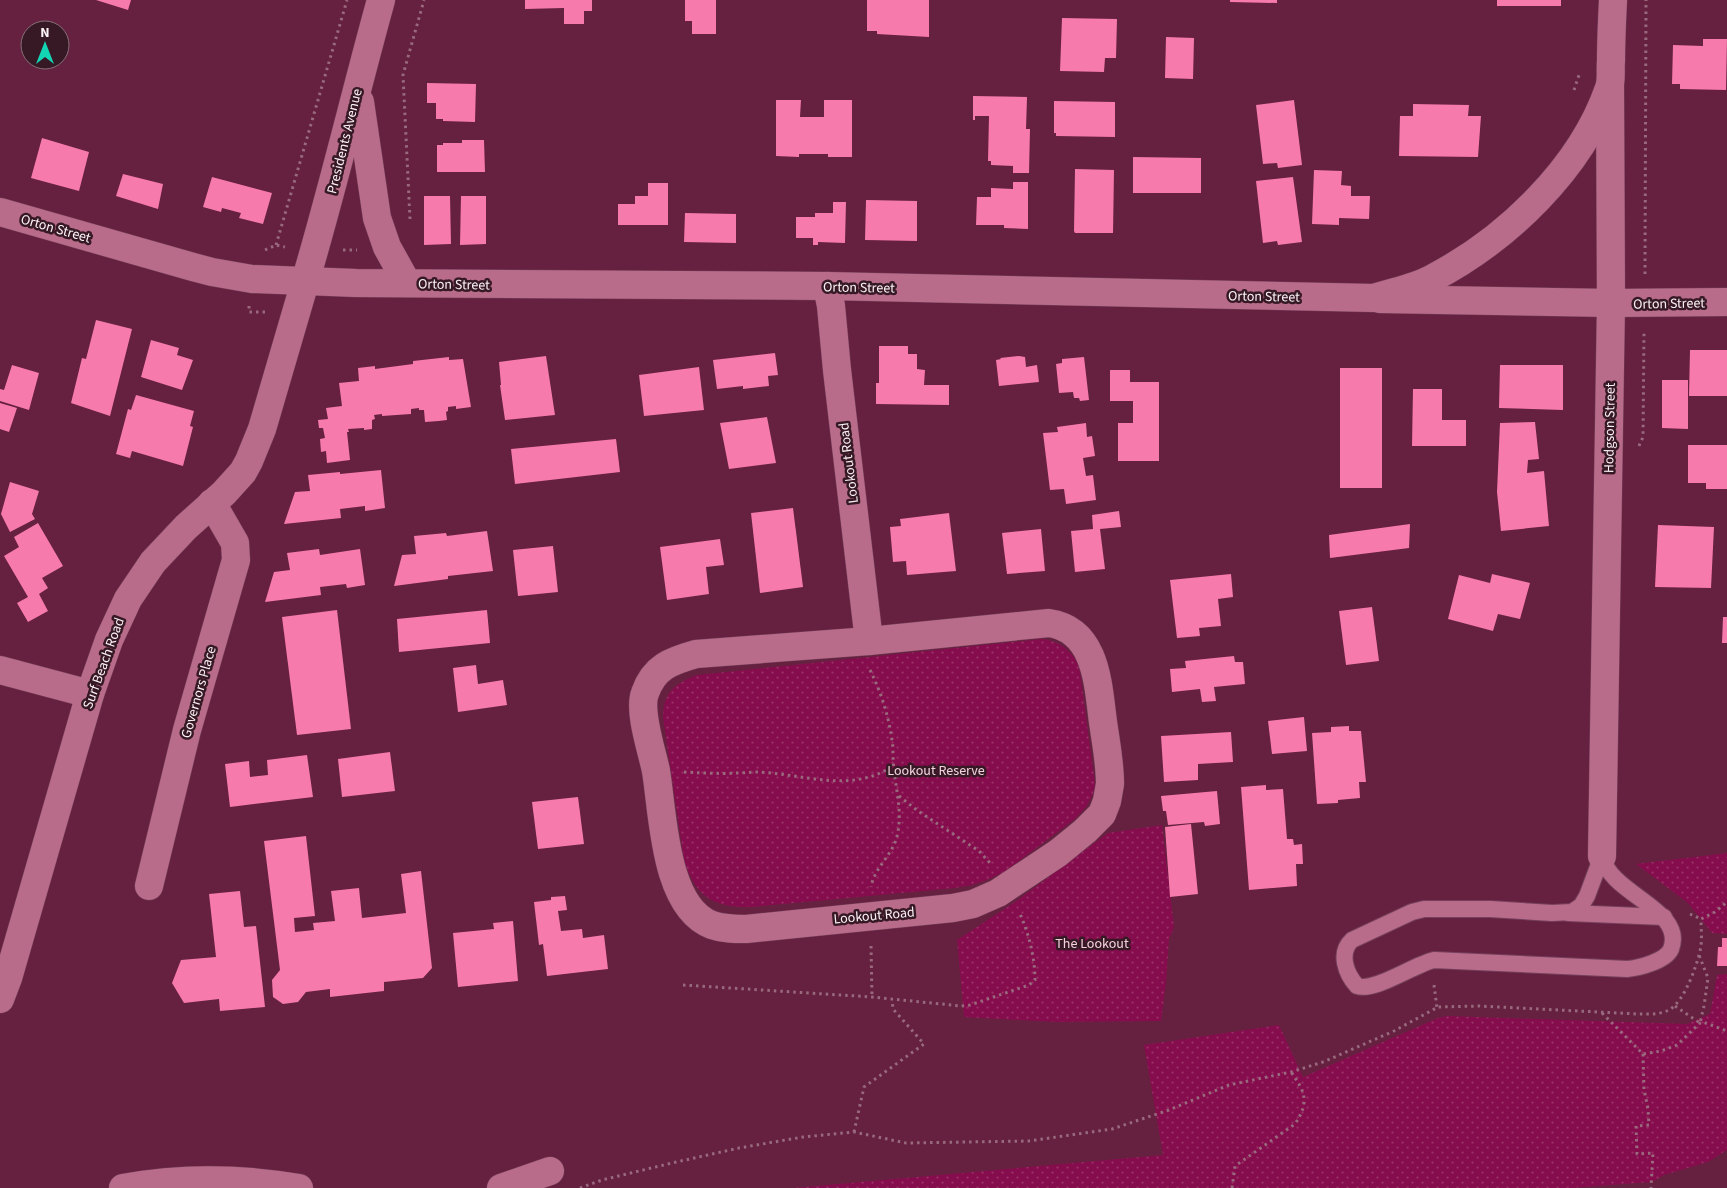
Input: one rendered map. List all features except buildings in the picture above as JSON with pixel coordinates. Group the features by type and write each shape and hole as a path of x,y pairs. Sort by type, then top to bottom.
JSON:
{"street":[{"name":"Presidents Avenue","path":"305,282 343,148 358,83 381,0"},
{"name":"Hodgson Street","path":"1602,856 1611,303 1610,86 1613,0"},
{"path":"358,83 376,211 387,247 407,283"},
{"path":"1374,298 1429,280 1470,258 1506,229 1553,184 1576,151 1594,120 1610,86"},
{"name":"Orton Street","path":"0,212 212,272 252,279 305,282 827,286 1611,303 1727,302"},
{"name":"Surf Beach Road","path":"0,999 8,978 90,694 108,640 118,618 140,580 169,544 243,472 256,447 305,282"},
{"name":"Lookout Road","path":"827,286 831,306 865,641"},
{"name":"Governors Place","path":"149,886 187,730 236,560 235,543 212,503"},
{"name":"Lookout Road","path":"1048,623 1063,627 1075,635 1090,654 1098,681 1110,775 1109,793 1105,808 1091,826 1058,853 1005,890 984,900 962,907 746,928 722,928 706,922 688,903 676,881 664,836 656,772 642,710 644,695 659,669 676,659 696,654 865,641 1048,623"},
{"path":"0,670 90,694"},
{"path":"501,1188 550,1171"},
{"path":"123,1188 167,1181 188,1180 270,1183 299,1188"}],"lane":[{"path":"1561,913 1572,912 1581,906 1587,896 1602,856"},
{"path":"1602,856 1607,869 1616,881 1664,917 1668,922 1672,932 1672,945 1668,953 1660,959 1631,968 1434,960 1368,987 1357,986 1346,970 1345,951 1352,940 1418,910 1442,908 1664,917"}],"path":[{"path":"276,245 347,0"},
{"path":"1572,96 1580,70"},
{"path":"865,641 868,666 883,699 887,714 900,808 898,831 889,855 873,878 871,890 872,997"},
{"path":"656,772 717,774 756,772 786,774 815,780 841,781 870,778 881,774 893,766"},
{"path":"683,985 872,997 961,1006 1033,983 1035,980 1034,964 1026,928 991,864 979,852 918,812 899,796"},
{"path":"580,1188 638,1171 740,1148 802,1137 854,1132 906,1143 1038,1140 1112,1129 1169,1110 1229,1085 1291,1072 1323,1062 1394,1031 1438,1007 1479,1006 1601,1013 1655,1014 1664,1012 1675,1006 1687,985 1699,955 1701,919 1715,912 1727,902"},
{"path":"1643,1054 1661,1052 1677,1045 1700,1023 1708,978 1699,955"},
{"path":"854,1132 864,1088 924,1044 893,1009 892,1000"},
{"path":"1675,1006 1700,1023 1703,1022 1727,1031"},
{"path":"1601,1013 1643,1054 1644,1089 1649,1124 1636,1126 1638,1154 1653,1153 1651,1188"},
{"path":"1232,1188 1235,1166 1298,1120 1305,1098 1301,1086 1291,1072"}],"green space":[{"name":"Lookout Reserve","path":"1042,639 1060,644 1069,651 1079,666 1095,784 1093,794 1086,807 1075,819 1002,873 972,885 955,888 752,907 738,907 717,902 708,898 694,883 684,860 663,717 665,701 677,685 697,675"},
{"name":"The Lookout","path":"1162,825 1174,927 1169,939 1161,1021 1056,1022 964,1017 957,940 1015,902 1108,833"},
{"path":"1727,853 1727,934 1712,933 1688,903 1636,864"},
{"path":"1727,974 1727,1150 1708,1162 1664,1175 1652,1182 1572,1188 793,1188 1163,1155 1144,1045 1279,1025 1303,1077 1438,1018 1447,1016 1687,1024 1710,1014 1717,975"}]}
